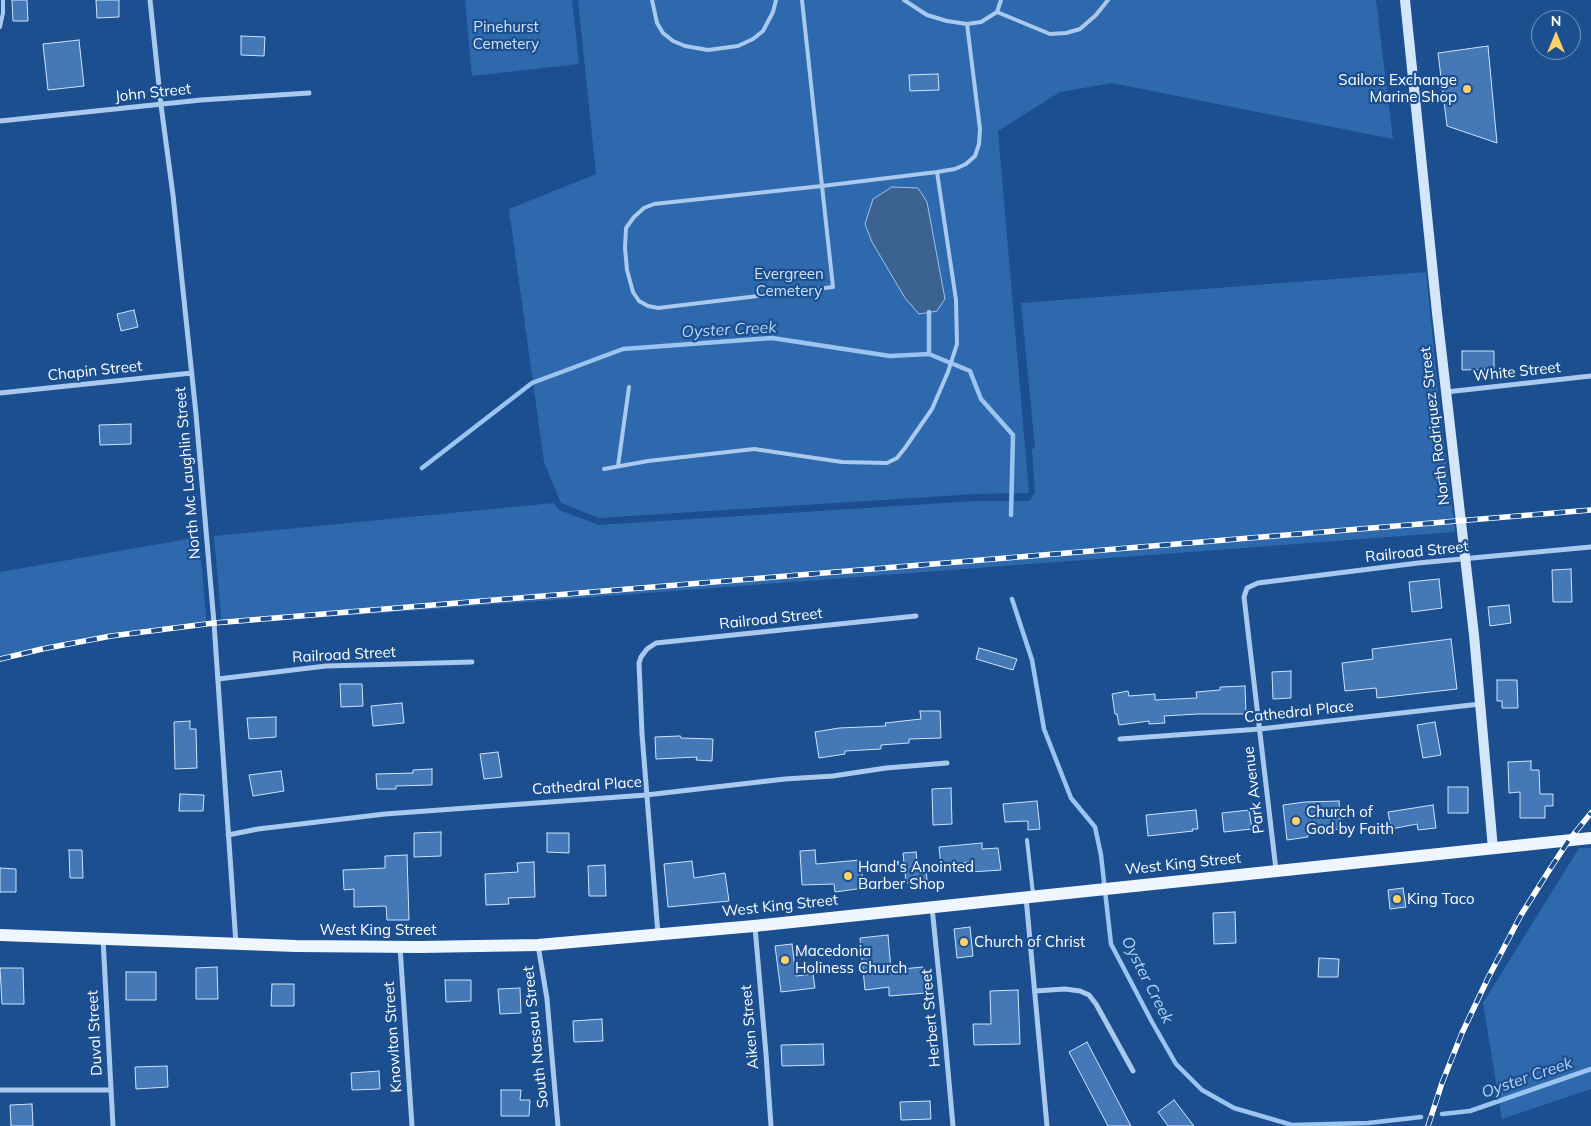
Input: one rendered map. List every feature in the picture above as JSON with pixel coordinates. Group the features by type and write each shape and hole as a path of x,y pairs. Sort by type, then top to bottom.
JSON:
{"main road":[{"name":"West King Street","path":"0,935 236,944 400,947 538,944 754,926 1591,838"}],"street":[{"name":"North Mc Laughlin Street","path":"150,0 192,373 214,614 236,944"},
{"name":"North Rodriquez Street","path":"1405,0 1446,392 1474,635 1493,848"},
{"name":"John Street","path":"0,121 202,100 309,93"},
{"name":"Chapin Street","path":"0,393 192,373"},
{"name":"White Street","path":"1446,392 1591,376"},
{"name":"Railroad Street","path":"1247,588 1258,583 1465,559 1591,547"},
{"name":"Park Avenue","path":"1247,588 1244,597 1276,871"},
{"name":"Railroad Street","path":"646,795 639,663 647,649 656,644 916,616"},
{"name":"Railroad Street","path":"218,679 326,666 472,662"},
{"name":"Cathedral Place","path":"1120,739 1260,729 1480,704"},
{"name":"Cathedral Place","path":"228,835 258,829 384,814 646,795 947,763"},
{"path":"646,795 656,888 658,935"},
{"path":"1030,897 1035,991 1047,1126"},
{"name":"Herbert Street","path":"932,907 953,1126"},
{"name":"Aiken Street","path":"754,926 766,1054 770,1126"},
{"name":"Duval Street","path":"103,939 113,1126"},
{"name":"South Nassau Street","path":"538,944 547,999 558,1126"},
{"name":"Knowlton Street","path":"400,947 412,1126"},
{"path":"1035,991 1065,989 1080,991 1089,995 1096,1004 1133,1071"},
{"path":"0,1090 111,1090"}],"lane":[{"path":"0,27 3,0"},
{"path":"652,0 657,23 663,33 673,41 685,46 708,50 738,46 753,39 763,31 773,12 776,0"},
{"path":"802,0 822,186 834,287 658,308 648,306 639,301 633,292 624,248 626,228 644,208 661,203 822,186 937,172 966,164 975,156 979,144 980,130 967,24"},
{"path":"904,0 927,15 967,24 981,22 997,12 1001,0"},
{"path":"997,12 1050,34 1066,33 1080,29 1096,15 1108,0"},
{"path":"604,469 648,461 754,449 842,462 888,463 896,458 932,408 958,344 956,300 937,172"},
{"path":"618,466 629,387"},
{"path":"1028,840 1030,897"}],"green space":[{"name":"Pinehurst Cemetery","path":"465,0 572,0 579,64 472,76"},
{"name":"Evergreen Cemetery","path":"578,0 1376,0 1393,139 1112,83 1060,92 998,131 1029,493 976,494 599,518 561,503 544,462 509,209 596,174"},
{"path":"1426,272 1455,532 222,625 214,536 554,503 559,510 599,525 976,501 1029,501 1035,493 1032,449 1035,448 1021,303"},
{"path":"199,537 207,626 144,631 0,657 0,572"},
{"path":"1579,848 1591,848 1591,1089 1502,1119 1483,1003"}],"shaded area":[{"path":"892,187 918,188 927,202 945,299 937,311 919,314 905,298 872,242 865,224 873,199"}],"building":[{"path":"12,0 27,0 28,21 13,21"},
{"path":"96,0 119,0 119,17 97,18"},
{"path":"241,36 265,37 264,56 241,55"},
{"path":"79,40 84,86 48,90 43,44"},
{"name":"Sailors Exchange Marine Shop","path":"1488,46 1497,143 1447,126 1438,53"},
{"path":"938,74 939,90 910,91 909,75"},
{"path":"134,310 138,327 121,331 117,314"},
{"path":"1462,351 1494,351 1494,369 1462,370"},
{"path":"131,424 131,444 100,445 99,425"},
{"path":"1571,569 1572,602 1553,602 1552,570"},
{"path":"1439,579 1442,608 1412,612 1409,582"},
{"path":"1509,605 1511,623 1490,626 1488,607"},
{"path":"1451,639 1457,689 1377,698 1376,688 1345,691 1342,663 1373,659 1372,649"},
{"path":"979,648 1017,659 1013,670 976,659"},
{"path":"1291,671 1291,698 1273,699 1272,672"},
{"path":"1497,680 1517,680 1518,708 1502,708 1502,701 1497,701"},
{"path":"340,684 362,684 363,706 341,707"},
{"path":"1245,686 1246,714 1164,716 1165,723 1149,724 1149,721 1119,725 1112,694 1128,691 1129,696 1155,694 1155,700 1197,698 1196,692 1220,690 1220,687"},
{"path":"402,703 404,723 373,726 371,706"},
{"path":"920,711 940,711 941,738 909,739 909,743 881,745 881,749 845,751 845,754 819,758 815,732 839,728 886,726 885,723 921,719"},
{"path":"276,717 276,737 249,739 247,718"},
{"path":"190,721 190,729 196,729 197,768 175,769 174,722"},
{"path":"1435,722 1441,755 1423,758 1417,725"},
{"path":"680,736 681,738 713,739 712,761 696,760 697,757 656,759 655,737"},
{"path":"498,752 502,777 484,779 480,754"},
{"path":"1531,761 1531,770 1539,770 1540,794 1553,794 1553,806 1545,806 1545,818 1520,818 1520,792 1509,793 1508,762"},
{"path":"432,769 432,785 396,786 396,789 377,789 376,774 413,773 413,770"},
{"path":"281,771 284,791 253,796 249,775"},
{"path":"1448,787 1468,787 1468,813 1448,813"},
{"path":"951,788 952,824 933,825 932,789"},
{"path":"180,794 204,795 203,811 179,811"},
{"path":"1037,801 1040,829 1028,830 1028,821 1005,822 1003,804"},
{"path":"1339,801 1341,829 1307,831 1308,837 1287,840 1283,805"},
{"path":"1433,805 1436,828 1418,830 1417,824 1391,829 1388,812"},
{"path":"1196,810 1198,829 1148,836 1146,815"},
{"path":"1249,810 1252,829 1224,832 1222,813"},
{"path":"441,832 441,856 414,857 414,833"},
{"path":"547,833 569,833 569,853 547,852"},
{"path":"982,843 982,849 998,848 1001,870 971,872 970,862 941,865 939,847"},
{"path":"69,850 82,850 83,878 70,878"},
{"path":"815,850 816,864 860,860 864,888 835,892 834,884 802,885 800,851"},
{"path":"916,852 918,869 926,868 927,881 906,883 903,853"},
{"path":"407,855 409,920 387,920 386,906 354,907 354,889 344,890 343,870 385,868 385,856"},
{"path":"692,861 694,878 725,873 729,901 668,907 664,864"},
{"path":"534,862 535,897 508,898 509,904 486,905 485,874 518,872 517,863"},
{"path":"605,865 606,896 589,896 588,866"},
{"path":"0,868 16,869 16,892 0,892"},
{"name":"King Taco","path":"1403,888 1406,907 1390,909 1388,890"},
{"path":"1235,912 1236,943 1214,944 1213,913"},
{"name":"Church of Christ","path":"970,927 973,956 957,958 954,929"},
{"path":"888,935 891,970 923,967 926,993 889,996 889,987 865,990 860,938"},
{"name":"Macedonia Holiness Church","path":"792,944 796,976 813,974 815,988 781,992 775,946"},
{"path":"1319,958 1339,959 1338,977 1318,977"},
{"path":"217,967 218,999 196,999 196,968"},
{"path":"0,968 23,968 24,1004 2,1004"},
{"path":"126,972 156,972 156,1000 126,1000"},
{"path":"445,980 471,980 471,1001 446,1002"},
{"path":"272,984 294,984 294,1006 271,1006"},
{"path":"520,988 521,1013 500,1014 498,989"},
{"path":"1018,990 1020,1044 974,1045 973,1024 991,1024 990,991"},
{"path":"602,1019 603,1041 574,1042 573,1021"},
{"path":"1087,1042 1131,1126 1108,1126 1069,1052"},
{"path":"823,1044 824,1065 782,1066 781,1045"},
{"path":"167,1066 168,1087 136,1089 135,1067"},
{"path":"379,1071 380,1089 352,1090 351,1073"},
{"path":"501,1090 521,1090 520,1100 530,1100 529,1116 501,1116"},
{"path":"1174,1100 1194,1126 1168,1126 1158,1112"},
{"path":"930,1101 931,1119 901,1120 900,1102"},
{"path":"32,1104 33,1126 11,1126 10,1105"}],"waterway":[{"path":"929,312 929,354"},
{"name":"Oyster Creek","path":"422,468 532,383 623,349 772,338 890,356 929,354 970,371 981,399 1013,435 1011,515"},
{"name":"Oyster Creek","path":"1012,599 1032,660 1044,729 1071,798 1095,827 1101,855 1111,944 1176,1064 1202,1090 1234,1108 1292,1125 1368,1123 1421,1117"},
{"name":"Oyster Creek","path":"1442,1114 1470,1111 1591,1069"}],"railway":[{"path":"0,659 111,636 214,623 1591,510"},
{"path":"1428,1126 1442,1083 1462,1033 1488,978 1521,915 1569,840 1591,813"}],"place":[{"name":"Sailors Exchange Marine Shop","path":"1467,89"},
{"name":"Church of God by Faith","path":"1296,821"},
{"name":"Hand's Anointed Barber Shop","path":"848,876"},
{"name":"King Taco","path":"1397,899"},
{"name":"Church of Christ","path":"964,942"},
{"name":"Macedonia Holiness Church","path":"785,960"}]}
